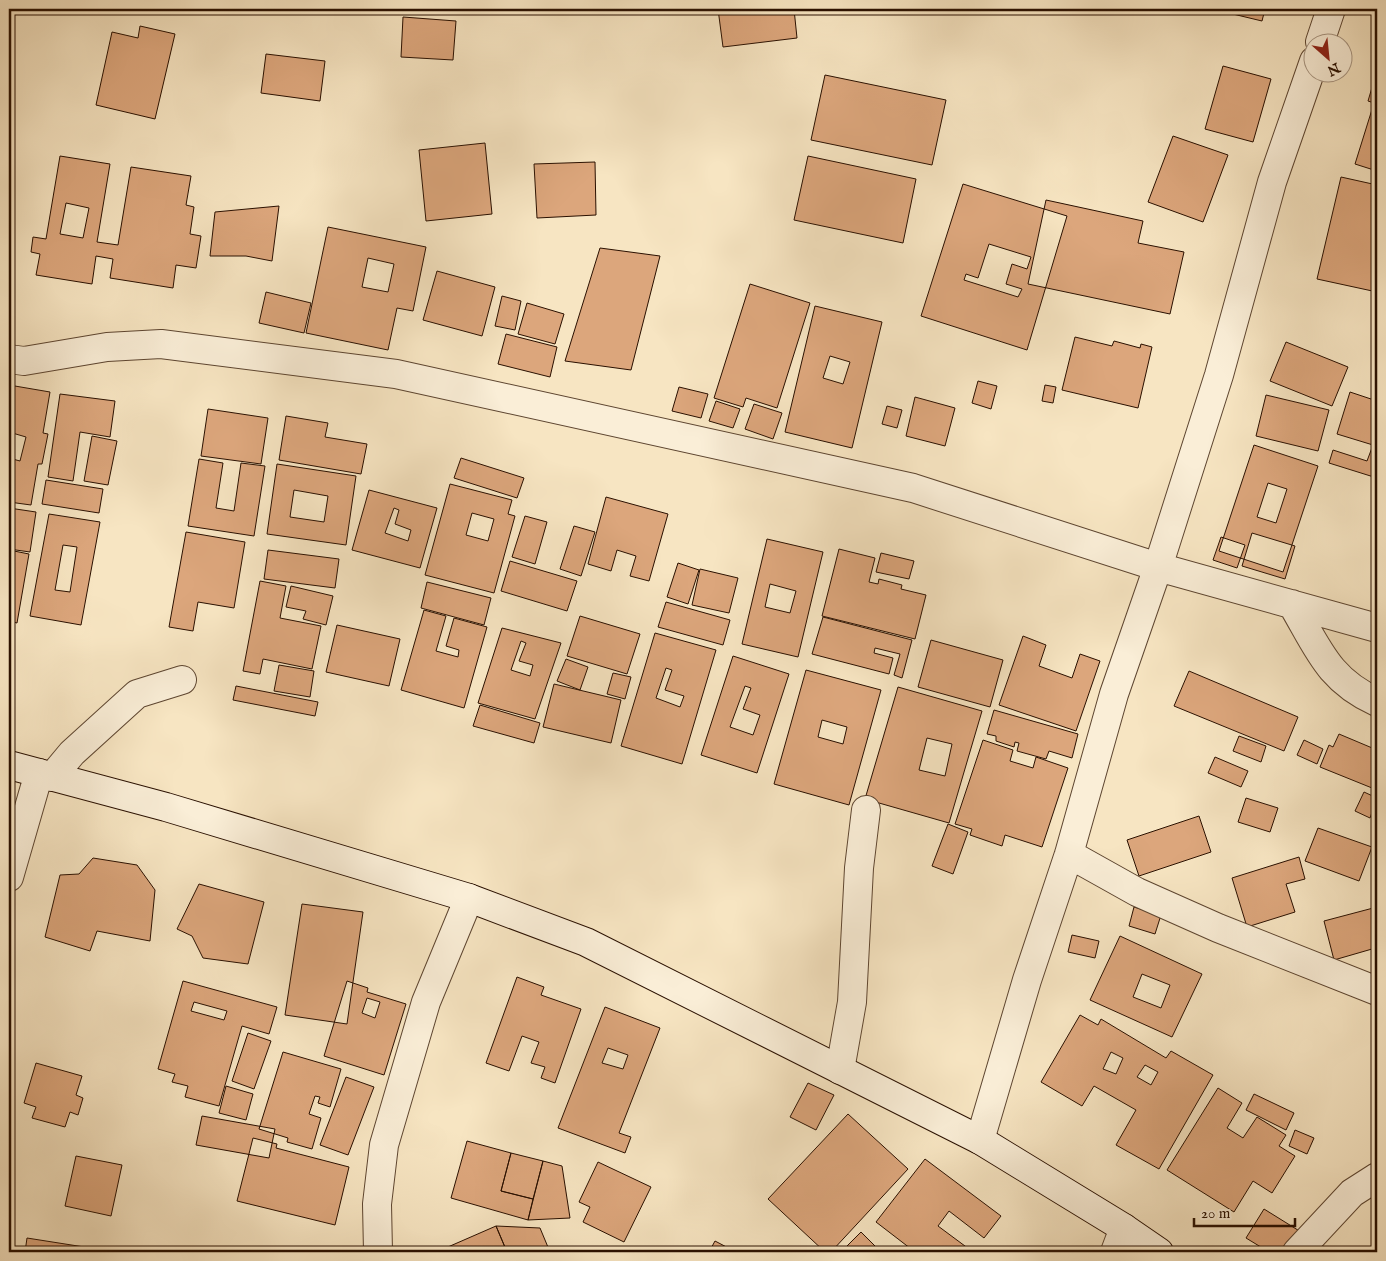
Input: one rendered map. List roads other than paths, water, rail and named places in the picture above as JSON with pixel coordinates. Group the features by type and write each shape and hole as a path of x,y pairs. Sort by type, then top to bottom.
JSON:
{"street":[{"path":"1323,32 1331,9"},
{"path":"980,1140 1027,980 1069,854 1114,694 1158,567 1219,376 1272,182 1307,82"},
{"path":"9,359 24,361 108,347 161,344 396,374 912,488 1158,567 1377,628"},
{"path":"1292,604 1333,673 1357,693 1377,702"},
{"path":"9,877 45,775 137,694 182,680"},
{"path":"9,765 166,807 469,898 586,942 980,1140 1120,1240 1158,1252"},
{"path":"840,1070 852,1002 859,868 866,810"},
{"path":"1069,854 1136,892 1218,928 1377,991"},
{"path":"378,1252 377,1204 384,1145 426,1002 469,898"},
{"path":"1297,1252 1352,1193 1377,1177"}]}
